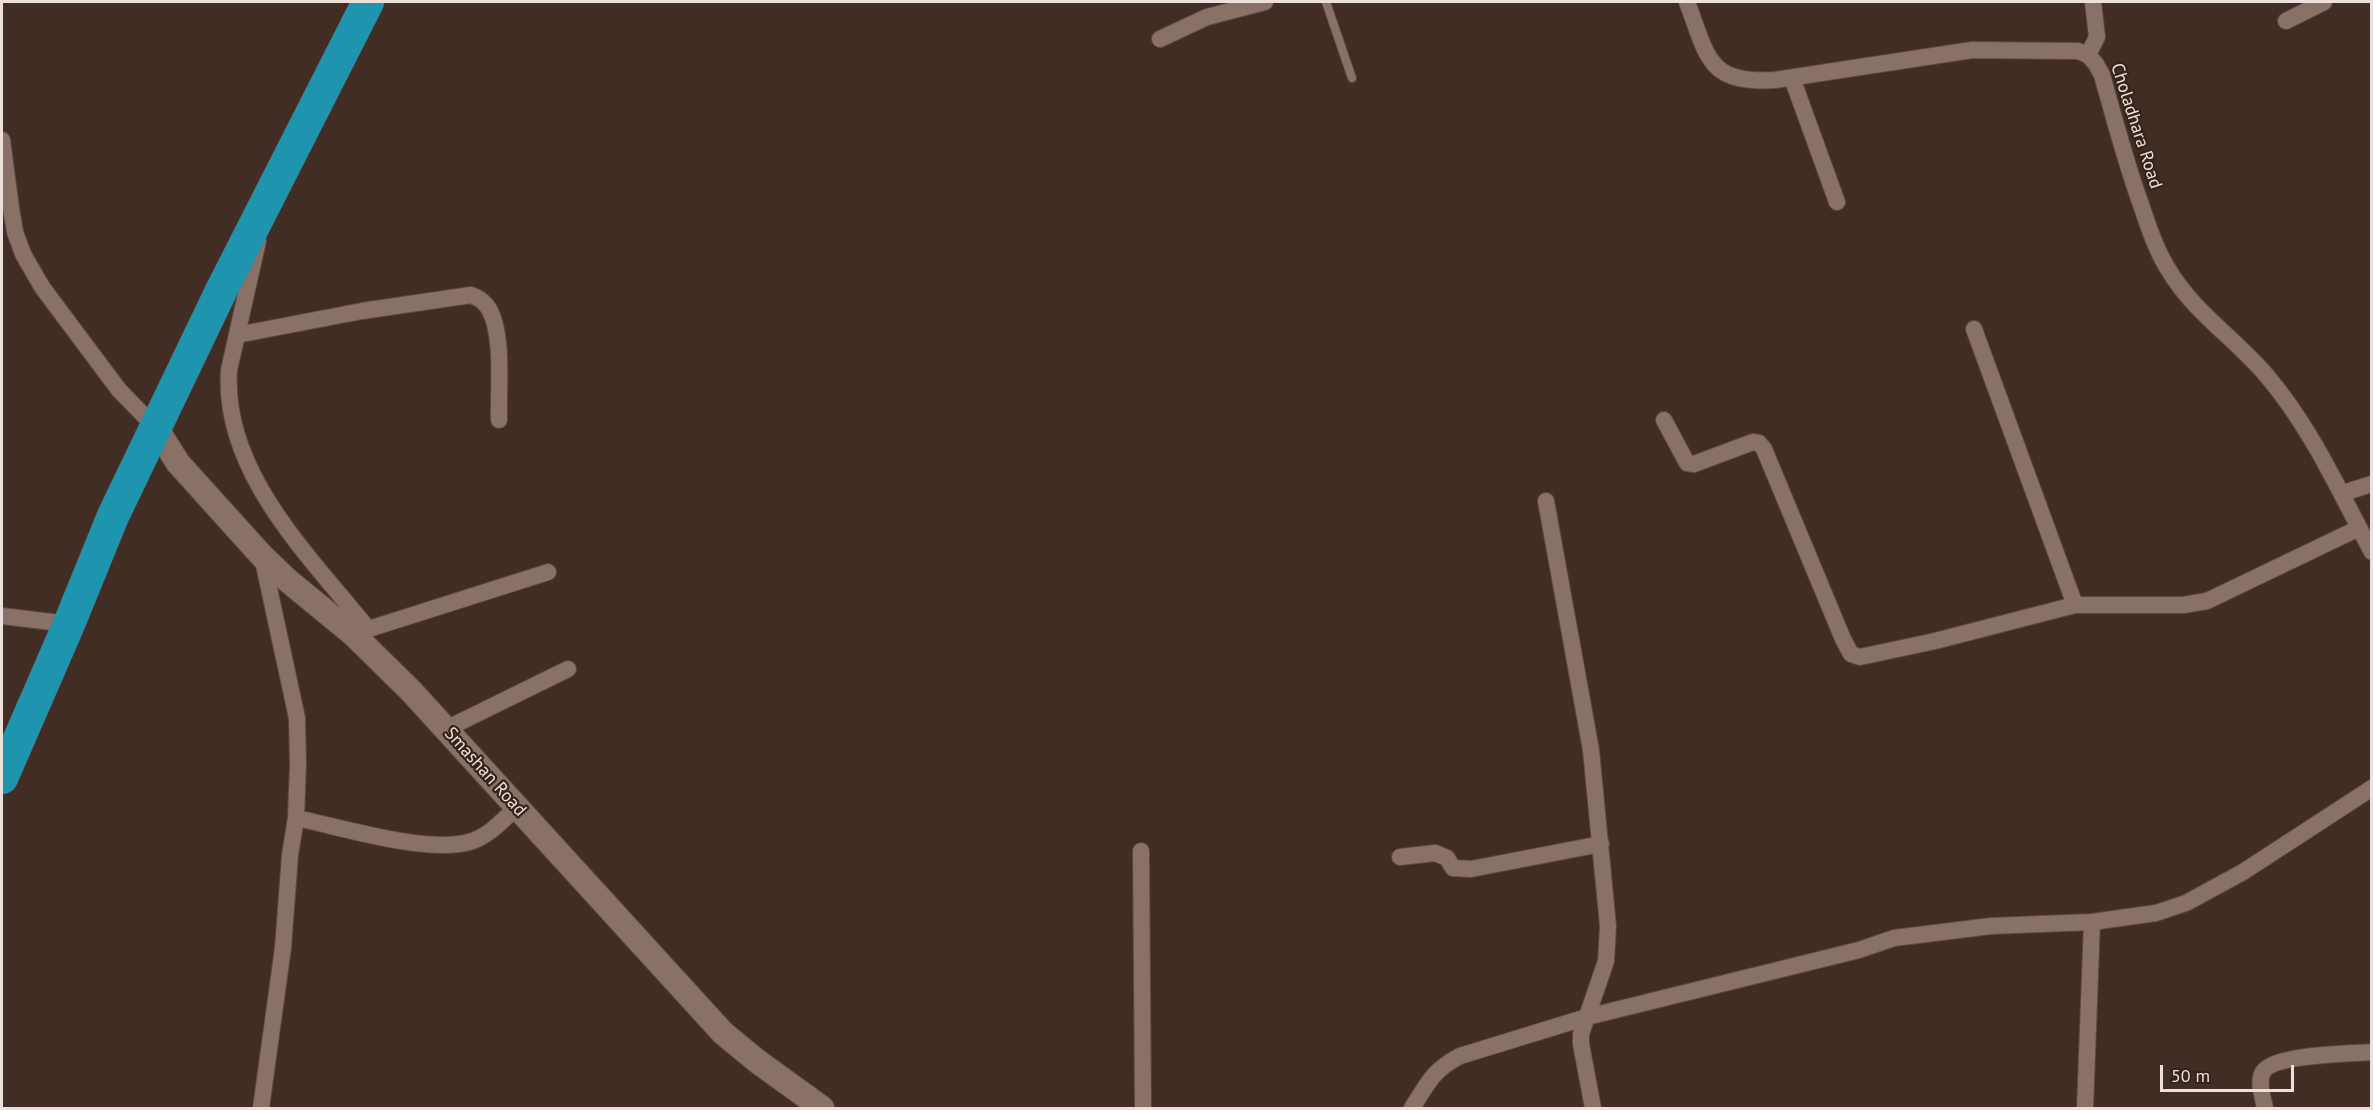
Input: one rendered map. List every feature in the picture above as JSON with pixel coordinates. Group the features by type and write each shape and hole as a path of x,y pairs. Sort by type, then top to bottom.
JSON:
{"highway":[{"path":"2,778 113,516 222,289 368,2"}],"street":[{"path":"1160,39 1208,17 1265,2"},
{"name":"Choladhara Road","path":"1687,2 1704,47 1721,72 1732,78 1752,81 1792,78 1972,50 2068,50 2088,55 2102,75 2127,164 2153,242 2167,267 2182,292 2241,348 2294,409 2343,493 2372,552"},
{"path":"2088,55 2097,37 2093,2"},
{"path":"2286,21 2324,2"},
{"path":"1792,78 1837,202"},
{"path":"2,140 12,216 23,254 42,287 119,390 156,428"},
{"path":"265,205 229,370 230,408 234,427 251,472 269,502 360,631 548,572"},
{"path":"237,335 383,308 471,295 481,298 493,319 497,344 499,420"},
{"path":"1974,329 2076,605"},
{"path":"1664,420 1687,463 1695,464 1753,442 1760,443 1843,639 1851,654 1860,657 2076,605 2183,605 2207,600 2359,528"},
{"name":"Smashan Road","path":"156,428 178,463 261,556 286,579 360,631 411,691 723,1033 766,1068 822,1108"},
{"path":"2343,493 2372,484"},
{"path":"1546,501 1591,750 1609,946 1581,1034 1593,1108"},
{"path":"261,556 297,718 296,818 290,855 282,960 261,1108"},
{"path":"2,616 69,624"},
{"path":"446,729 568,669"},
{"path":"1412,1108 1434,1073 1460,1056 1587,1017 1859,950 1894,938 1991,926 2092,922 2156,913 2186,903 2243,872 2372,788"},
{"path":"296,818 409,842 448,846 471,842 486,834 517,807"},
{"path":"1400,857 1435,853 1447,858 1453,868 1471,869 1601,844"},
{"path":"1141,851 1143,1108"},
{"path":"2085,1108 2092,922"},
{"path":"2265,1108 2260,1086 2264,1070 2272,1064 2288,1059 2372,1052"}],"lane":[{"path":"1326,2 1352,78"}]}
